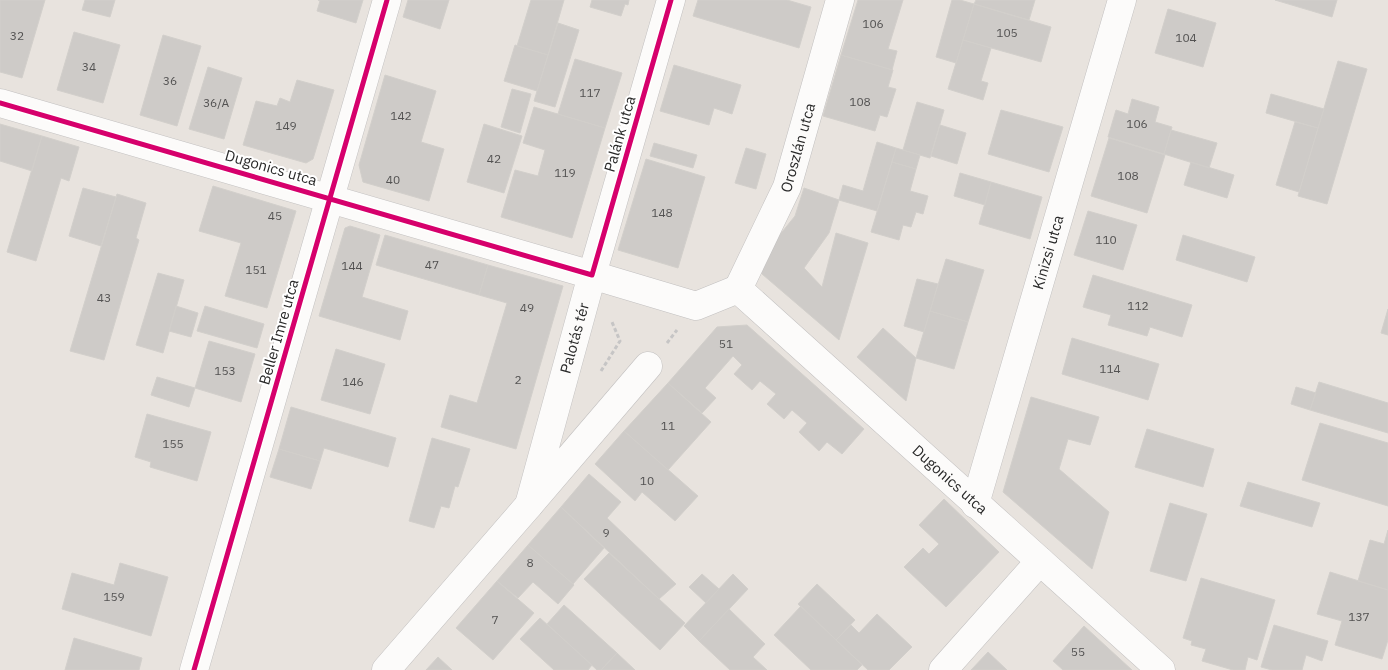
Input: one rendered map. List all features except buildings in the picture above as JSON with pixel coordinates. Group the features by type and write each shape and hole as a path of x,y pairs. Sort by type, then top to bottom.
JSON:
{"street":[{"name":"Beller Imre utca","path":"194,670 387,0"},
{"name":"Palánk utca","path":"592,275 671,0"},
{"name":"Oroszlán utca","path":"738,289 787,187 840,0"},
{"name":"Kinizsi utca","path":"975,504 1122,0"},
{"name":"Dugonics utca","path":"0,103 592,275"},
{"path":"592,275 696,306 738,289"},
{"name":"Palotás tér","path":"529,505 592,275"},
{"name":"Dugonics utca","path":"738,289 1161,670"},
{"name":"Palotás tér","path":"386,670 648,366"},
{"path":"943,670 1040,561"}],"path":[{"path":"648,366 696,306"}],"cycle path":[{"path":"194,670 387,0"},
{"path":"0,103 592,275 671,0"}]}
